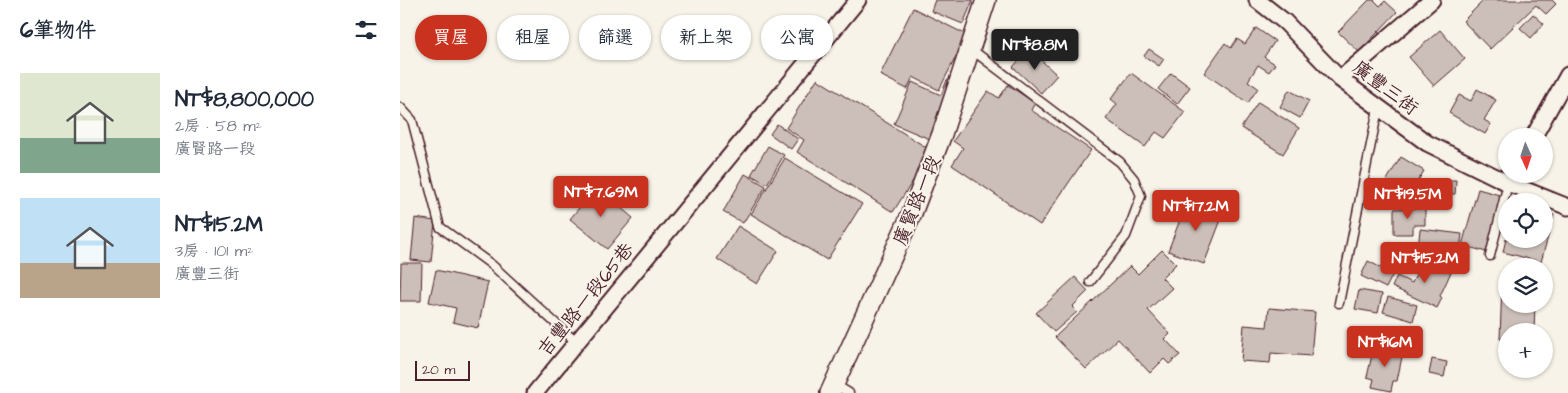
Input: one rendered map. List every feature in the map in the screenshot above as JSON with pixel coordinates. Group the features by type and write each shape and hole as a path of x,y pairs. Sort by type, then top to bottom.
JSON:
{"street":[{"name":"吉豐路一段65巷","path":"535,393 858,0"},
{"name":"廣賢路一段","path":"838,390 912,213 942,134 986,0"},
{"name":"廣豐三街","path":"1257,0 1285,22 1340,79 1378,108 1427,143 1498,174"},
{"path":"1340,79 1432,0"},
{"path":"1538,128 1568,75"},
{"name":"廣豐三街","path":"1519,183 1568,206"}],"lane":[{"path":"970,48 1120,162 1134,179 1141,196 1126,236 1090,282"},
{"path":"400,107 412,120 440,227 492,265 576,342"},
{"path":"1339,302 1378,108"},
{"path":"1490,256 1509,183"}],"building":[{"path":"935,0 973,0 963,24 931,11"},
{"path":"1369,0 1374,0 1380,6 1385,1 1397,12 1359,52 1338,32"},
{"path":"1484,0 1552,0 1556,4 1546,14 1536,5 1490,49 1463,21"},
{"path":"913,8 967,35 939,90 913,77 907,89 880,75"},
{"path":"1533,14 1544,24 1531,38 1520,28"},
{"path":"1256,28 1275,41 1264,57 1275,64 1269,72 1258,65 1248,81 1258,88 1248,103 1204,73 1225,43 1231,48 1237,39 1245,44"},
{"path":"1440,30 1465,59 1434,86 1409,57"},
{"path":"1029,49 1057,75 1041,93 1013,67"},
{"path":"1149,49 1164,59 1159,66 1144,56"},
{"path":"1131,73 1185,112 1165,138 1156,132 1145,147 1106,119 1117,104 1111,99"},
{"path":"1171,73 1190,87 1177,104 1158,89"},
{"path":"817,79 932,151 893,212 797,152 804,140 786,128"},
{"path":"947,80 956,84 932,140 894,124 912,82 941,95"},
{"path":"1008,85 1035,103 1031,110 1091,150 1040,225 952,165 963,148 953,141 988,91 999,98"},
{"path":"1477,89 1496,100 1484,120 1491,124 1485,134 1449,113 1459,95 1471,101"},
{"path":"1289,90 1309,101 1300,118 1280,107"},
{"path":"1258,102 1299,128 1283,154 1241,128"},
{"path":"777,124 798,139 791,149 770,134"},
{"path":"768,146 784,155 767,184 751,175"},
{"path":"1401,157 1424,171 1403,204 1380,191"},
{"path":"785,158 862,204 827,260 751,214"},
{"path":"745,174 766,186 743,223 723,212"},
{"path":"1437,180 1456,180 1455,194 1437,194"},
{"path":"596,187 633,218 607,249 570,219"},
{"path":"1478,189 1498,195 1498,212 1486,252 1462,245"},
{"path":"1188,199 1224,212 1204,264 1168,251"},
{"path":"1425,208 1425,225 1413,225 1413,234 1394,234 1394,209"},
{"path":"415,218 435,221 431,262 411,260"},
{"path":"738,226 778,251 757,284 717,259"},
{"path":"1420,229 1462,234 1459,255 1418,250"},
{"path":"1504,248 1545,248 1542,258 1526,258 1503,252"},
{"path":"1162,250 1176,264 1162,278 1172,288 1148,310 1170,334 1165,339 1180,355 1169,364 1164,359 1150,373 1118,339 1086,369 1055,337 1130,266 1138,274"},
{"path":"1423,259 1451,272 1440,296 1442,298 1437,308 1392,287 1397,276 1412,283"},
{"path":"1368,261 1393,274 1386,288 1361,276"},
{"path":"401,263 422,263 421,301 400,301"},
{"path":"436,270 488,282 478,328 453,322 456,308 429,302"},
{"path":"1075,277 1088,291 1072,307 1077,312 1054,332 1036,313"},
{"path":"1359,290 1382,294 1378,313 1355,309"},
{"path":"1388,297 1417,305 1413,321 1383,312"},
{"path":"1269,308 1315,312 1311,356 1271,353 1270,363 1241,361 1244,325 1267,327"},
{"path":"1501,313 1535,313 1534,323 1501,323"},
{"path":"1374,346 1403,352 1397,381 1393,381 1391,391 1372,387 1374,379 1367,377"},
{"path":"1432,359 1447,362 1444,377 1429,374"}]}
